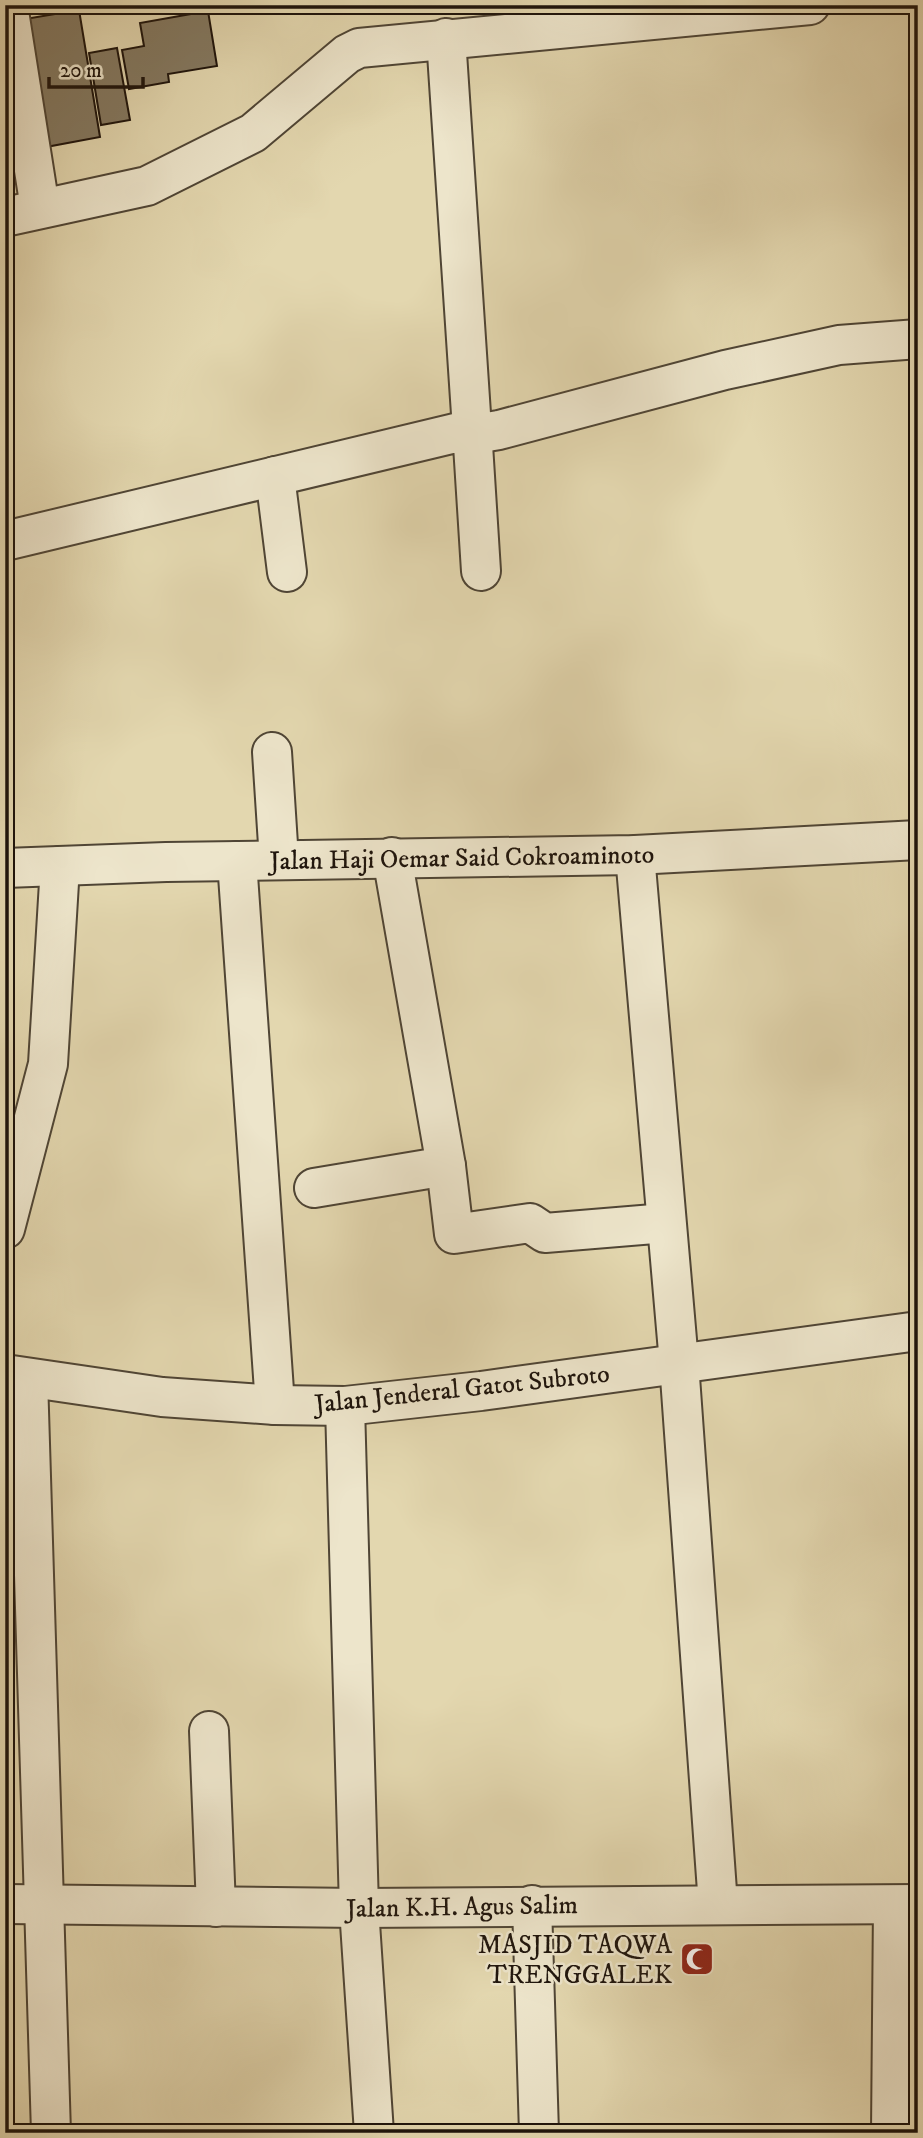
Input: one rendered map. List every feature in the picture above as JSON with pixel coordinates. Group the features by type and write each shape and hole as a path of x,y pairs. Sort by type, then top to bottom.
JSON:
{"street":[{"path":"8,5 23,212 147,186 253,133 347,54 359,48 810,5"},
{"path":"446,38 481,571"},
{"path":"5,541 472,429 487,432 499,430 725,370 839,345 918,339"},
{"path":"275,476 287,572"},
{"path":"272,752 279,860"},
{"name":"Jalan Haji Oemar Said Cokroaminoto","path":"5,868 392,857 635,855 918,840"},
{"path":"635,855 679,1363 718,1905"},
{"path":"392,857 446,1166 454,1234 530,1223 545,1233 666,1223"},
{"path":"237,861 275,1405"},
{"path":"5,1229 48,1064 60,866"},
{"path":"314,1188 446,1166"},
{"name":"Jalan Jenderal Gatot Subroto","path":"17,1376 162,1397 275,1405 345,1406 481,1391 918,1331"},
{"path":"17,1376 24,1904 51,2133"},
{"path":"345,1406 359,1908 374,2133"},
{"path":"209,1731 216,1907"},
{"name":"Jalan K.H. Agus Salim","path":"24,1904 359,1908 905,1904"},
{"path":"891,2133 905,1904"},
{"path":"532,1905 539,2133"}],"building":[{"path":"79,10 100,137 46,147 25,19"},
{"path":"208,11 217,66 168,74 169,82 129,89 122,50 144,46 140,23"},
{"path":"117,48 130,120 101,125 89,53"},
{"path":"900,1942 918,1943 918,1998 899,1997"},
{"path":"911,2049 918,2049 918,2071 909,2071"},
{"path":"900,2084 918,2084 918,2098 900,2098"},
{"path":"902,2113 918,2113 918,2129 901,2129"}],"place":[{"name":"MASJID TAQWA TRENGGALEK","path":"697,1959"}]}
